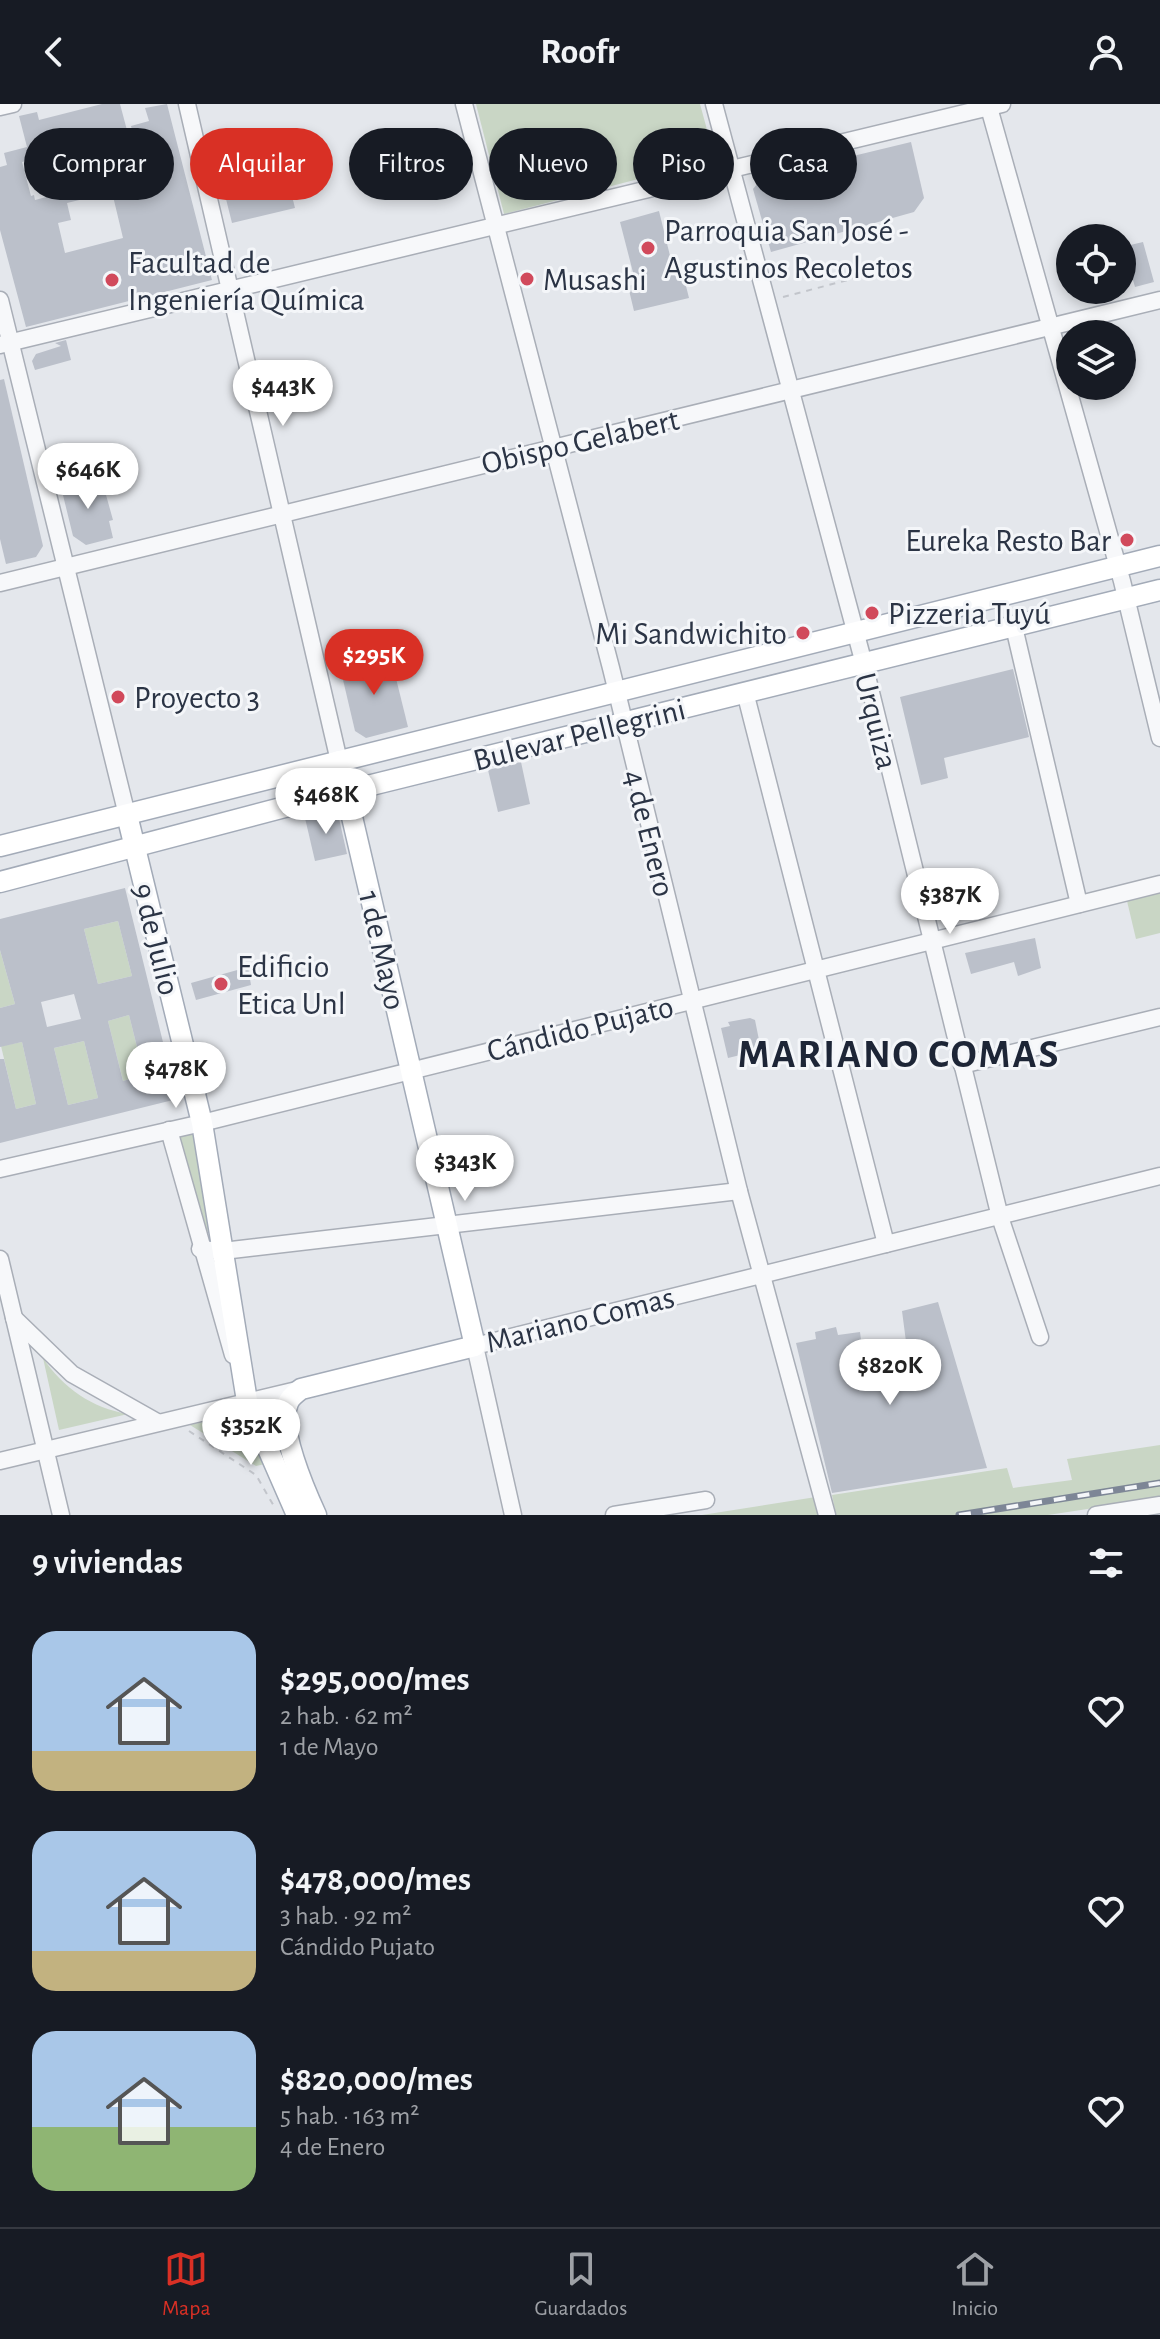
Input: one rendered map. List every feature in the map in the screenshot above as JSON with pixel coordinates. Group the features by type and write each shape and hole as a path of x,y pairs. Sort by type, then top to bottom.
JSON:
{"main road":[{"name":"Bulevar Pellegrini","path":"0,846 1160,556"},
{"name":"Bulevar Pellegrini","path":"0,882 135,850 623,722 1160,590"},
{"name":"1 de Mayo","path":"339,761 475,1346"},
{"name":"9 de Julio","path":"127,815 202,1123 247,1401 297,1515"},
{"name":"Mariano Comas","path":"301,1389 475,1346"},
{"path":"301,1389 286,1405 286,1416 297,1469 316,1515"}],"street":[{"path":"0,107 13,104"},
{"name":"1 de Mayo","path":"187,104 339,761"},
{"name":"4 de Enero","path":"464,104 617,694 739,1191 827,1515"},
{"name":"Urquiza","path":"714,104 720,128"},
{"path":"734,167 993,105 1050,326 1126,598 1160,738"},
{"name":"Urquiza","path":"734,179 864,664 1000,1217 1040,1337"},
{"path":"6,344 633,192"},
{"name":"9 de Julio","path":"0,300 6,344 68,566 127,815"},
{"name":"Obispo Gelabert","path":"0,583 1160,300"},
{"path":"1014,627 1079,904"},
{"path":"745,692 886,1244"},
{"name":"Cándido Pujato","path":"0,1169 202,1123 1160,884"},
{"path":"962,1065 1160,1017"},
{"path":"169,1130 200,1249 247,1401"},
{"name":"Mariano Comas","path":"475,1346 1160,1176"},
{"path":"200,1249 223,1251 739,1191"},
{"path":"0,1259 61,1515"},
{"path":"13,1318 72,1374 164,1421"},
{"name":"1 de Mayo","path":"475,1346 513,1515"},
{"name":"Mariano Comas","path":"0,1461 301,1389"},
{"path":"614,1515 706,1500"},
{"path":"1096,1515 1160,1505"}],"path":[{"path":"766,301 905,265"},
{"path":"164,1421 256,1475 279,1515"}],"green space":[{"path":"476,104 700,104 707,128 633,128 633,180 617,185 617,128 489,128 489,155"},
{"path":"500,200 558,200 504,214"},
{"path":"1160,893 1160,933 1136,939 1127,901"},
{"path":"118,921 132,976 98,984 84,929"},
{"path":"0,950 15,1004 0,1008"},
{"path":"129,1015 144,1075 123,1081 108,1021"},
{"path":"84,1041 98,1098 68,1105 54,1048"},
{"path":"22,1042 36,1104 16,1109 1,1046"},
{"path":"194,1128 210,1227 206,1235 174,1133"},
{"path":"43,1358 60,1379 80,1395 102,1407 128,1414 59,1430"},
{"path":"242,1413 265,1464 256,1466 190,1425"},
{"path":"1160,1445 1160,1498 1048,1515 836,1515 832,1495 1007,1468 1013,1488 1072,1480 1067,1459"},
{"path":"816,1497 820,1515 702,1515"}],"building":[{"path":"102,104 120,104 126,128 24,128 24,135 19,116 37,112 39,120"},
{"path":"167,104 173,128 132,128 149,121 145,108"},
{"path":"174,131 212,280 26,327 0,230 0,167 7,165 4,153 24,148 24,200 79,200 67,203 71,220 58,223 65,253 123,238 114,200 174,200"},
{"path":"911,142 924,198 914,212 771,252 756,200 857,200 857,155"},
{"path":"226,200 293,200 295,208 232,223"},
{"name":"Parroquia San José - Agustinos Recoletos","path":"659,211 675,276 683,274 689,298 634,311 628,286 636,284 620,222"},
{"path":"1143,242 1154,282 1136,287 1136,244"},
{"path":"66,340 71,360 35,370 32,361 36,354 61,346 55,343"},
{"path":"4,379 43,546 36,557 6,564 0,539 0,380"},
{"path":"101,477 113,520 109,521 113,538 86,545 73,536 61,487"},
{"path":"390,654 408,727 366,738 355,731 340,667"},
{"path":"1013,669 1029,737 944,758 948,778 921,785 900,697"},
{"path":"521,762 530,804 498,812 488,770"},
{"path":"333,811 338,814 347,854 315,861 305,818"},
{"path":"125,888 177,1099 0,1143 0,1059 4,1059 16,1109 36,1104 22,1042 0,1047 0,1008 15,1004 0,950 0,919","holes":["118,921 132,976 98,984 84,929","74,994 81,1019 47,1027 41,1002","129,1015 144,1075 123,1081 108,1021","84,1041 98,1098 68,1105 54,1048"]},
{"path":"1035,938 1041,968 1018,976 1014,962 971,974 965,953"},
{"name":"Edificio Etica Unl","path":"248,967 251,985 196,1000 191,983"},
{"path":"755,1020 761,1050 728,1058 721,1028 730,1026 728,1022"},
{"path":"938,1302 987,1468 832,1493 796,1343 816,1339 815,1332 836,1327 838,1335 860,1332 864,1364 908,1357 902,1311"}],"railway":[{"path":"959,1515 1160,1483"}],"place":[{"name":"Parroquia San José - Agustinos Recoletos","path":"648,248"},
{"name":"Musashi","path":"527,279"},
{"name":"Facultad de Ingeniería Química","path":"112,280"},
{"name":"Eureka Resto Bar","path":"1127,540"},
{"name":"Pizzeria Tuyú","path":"872,613"},
{"name":"Mi Sandwichito","path":"803,633"},
{"name":"Proyecto 3","path":"118,697"},
{"name":"Edificio Etica Unl","path":"221,984"}],"district":[{"name":"MARIANO COMAS","path":"899,1053"}]}
